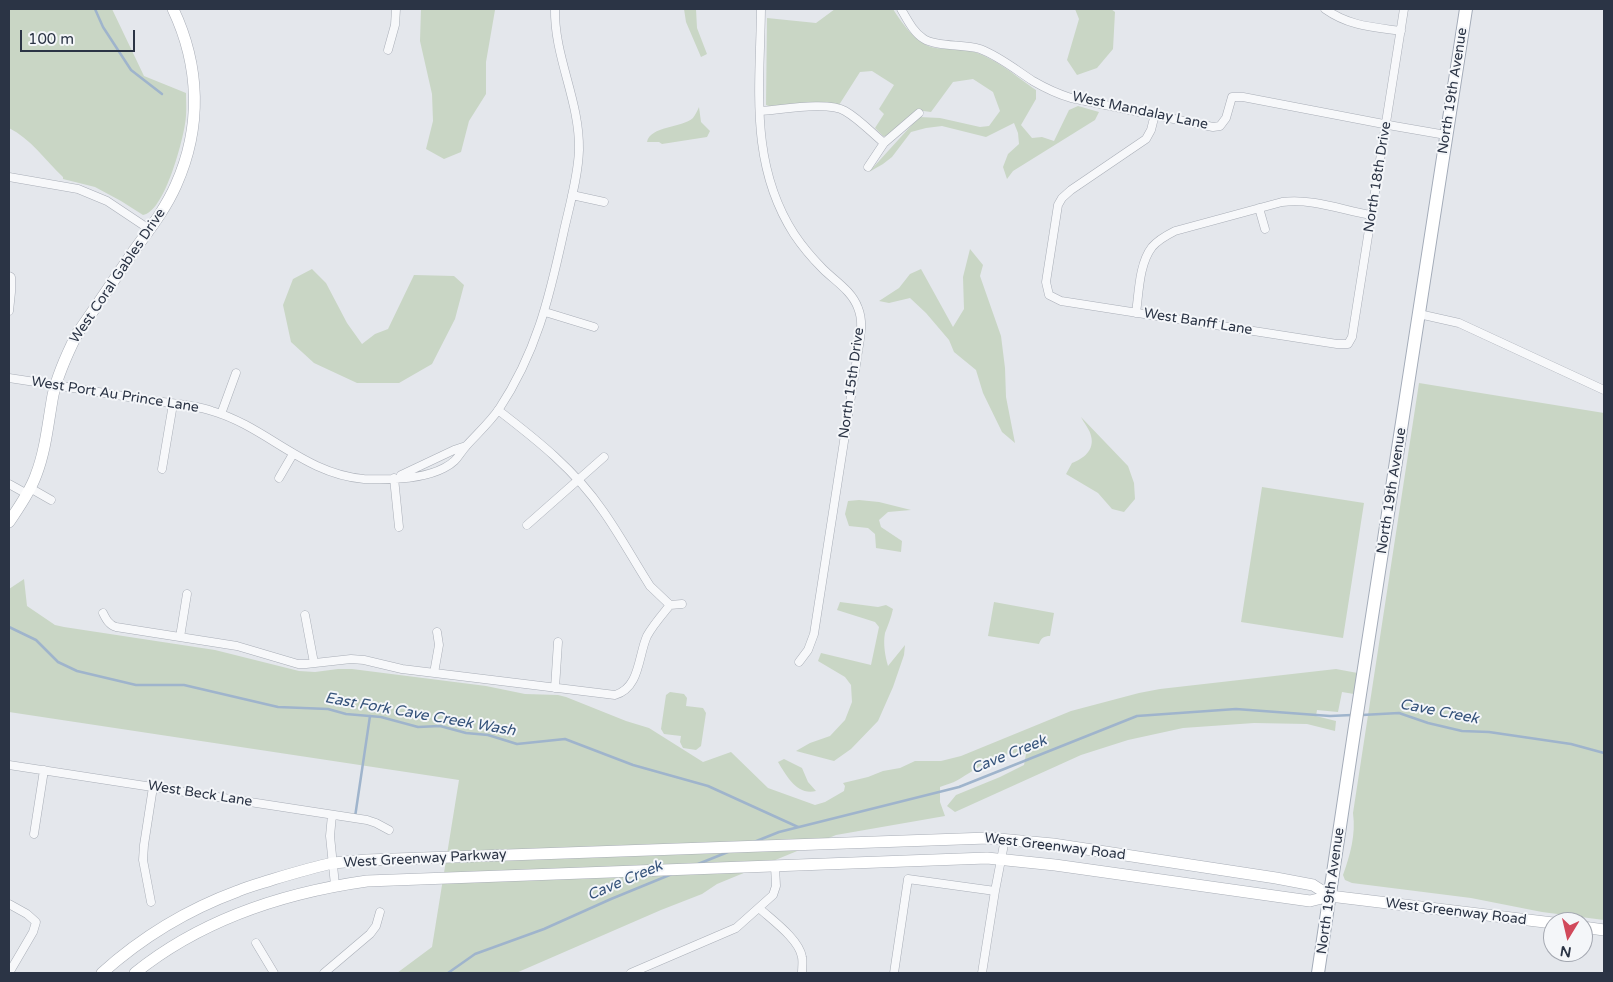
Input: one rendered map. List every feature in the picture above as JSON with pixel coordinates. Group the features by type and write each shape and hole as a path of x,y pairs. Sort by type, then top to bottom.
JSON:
{"main road":[{"name":"West Coral Gables Drive","path":"9,522 36,475 43,454 56,385 67,352 77,334 170,198 181,172 193,127 194,74 190,54 173,9"},
{"name":"North 19th Avenue","path":"1318,973 1466,9"},
{"name":"West Greenway Road","path":"776,846 1005,839 1053,844 1276,878 1313,885 1330,896"},
{"name":"West Greenway Parkway","path":"102,973 141,942 174,921 211,902 239,890 333,863 419,857 776,846"},
{"path":"775,866 776,846"},
{"name":"West Greenway Road","path":"775,866 1001,859 1310,901 1330,896 1543,922"},
{"name":"West Greenway Parkway","path":"135,973 182,940 218,922 299,893 335,885 371,881 775,866"}],"street":[{"path":"388,50 395,25 396,9"},
{"name":"West Port Au Prince Lane","path":"9,378 211,410 244,423 293,454 320,468 349,477 367,479 418,476 444,468 459,458 466,446 498,410 530,352 545,312 572,195 578,156 578,122 555,27 555,9"},
{"name":"North 15th Drive","path":"761,9 760,111 762,148 766,172 785,220 801,244 822,268 852,297 858,308 861,322 860,339 814,634 808,650 799,662"},
{"name":"West Mandalay Lane","path":"900,9 915,32 931,43 965,46 981,50 994,56 1034,82 1071,98 1213,127 1220,126 1226,118 1232,97 1243,97 1446,135"},
{"path":"1325,9 1337,17 1355,24 1401,31"},
{"name":"North 18th Drive","path":"1348,344 1352,337 1404,9"},
{"path":"760,111 821,106 835,107 845,111 884,143"},
{"path":"868,167 884,143 919,113"},
{"name":"West Banff Lane","path":"1155,114 1151,130 1146,139 1062,198 1058,205 1046,282 1049,295 1061,301 1337,344 1348,344"},
{"path":"9,177 78,189 107,201 149,229"},
{"path":"572,195 604,202"},
{"path":"1136,313 1144,263 1152,246 1175,231 1282,202 1300,201 1371,214"},
{"path":"1259,208 1265,229"},
{"path":"9,311 12,292 10,276"},
{"path":"545,312 594,328"},
{"path":"1419,314 1458,322 1604,390"},
{"path":"221,414 236,373"},
{"path":"162,469 174,404"},
{"path":"498,410 539,442 578,479 603,510 650,586 670,605"},
{"name":"West Port Au Prince Lane","path":"394,478 466,446"},
{"path":"279,478 293,454"},
{"path":"527,525 604,457"},
{"path":"394,478 399,526"},
{"path":"9,484 52,500"},
{"path":"180,637 187,594"},
{"path":"103,613 112,626 237,646 298,664 314,664 351,659 364,660 434,673 614,695 621,693 631,683 640,663 643,647 650,630 670,605 682,604"},
{"path":"305,615 314,664"},
{"path":"434,673 439,645 437,632"},
{"path":"555,688 558,642"},
{"name":"West Beck Lane","path":"9,765 332,815 376,823 389,830"},
{"path":"34,834 44,770"},
{"path":"151,902 144,866 144,854 153,787"},
{"path":"332,815 330,836 335,885"},
{"path":"982,973 1005,839"},
{"path":"631,973 736,928 773,895 775,891 775,866"},
{"path":"894,973 908,879 995,891"},
{"path":"9,904 27,914 36,922 33,932 9,973"},
{"path":"759,908 796,945 802,957 802,973"},
{"path":"324,973 370,934 376,926 380,912"},
{"path":"256,943 274,973"}],"green space":[{"path":"9,9 112,9 144,76 186,93 186,120 176,161 165,190 151,211 143,215 95,187 63,179 31,144 9,128"},
{"path":"421,9 495,10 486,62 486,94 469,121 461,152 444,159 426,149 433,121 432,94 420,41"},
{"path":"684,9 696,9 697,28 707,54 701,57 686,22"},
{"path":"835,9 893,9 909,31 925,44 936,48 970,51 987,57 1004,68 1036,90 1036,99 1021,125 1032,138 1042,137 1054,141 1069,110 1078,106 1099,112 1095,120 1013,171 1007,179 1003,167 1008,154 1019,144 1018,133 1014,123 986,137 942,126 911,132 892,157 869,172 919,117 940,118 980,127 989,126 1000,111 993,92 973,79 953,82 931,112 916,110 890,136 883,136 875,128 884,114 879,109 894,85 872,71 860,72 839,105 766,105 767,18 816,23"},
{"path":"1075,9 1111,9 1115,12 1113,49 1097,68 1077,75 1067,60 1079,19"},
{"path":"699,107 701,122 710,131 707,137 662,144 659,142 647,142 654,133 682,124 693,118"},
{"path":"970,249 983,265 980,276 1001,336 1006,397 1015,443 1002,432 983,393 976,370 954,352 949,340 926,313 910,298 889,303 879,301 899,288 910,274 921,269 953,327 964,309 963,277"},
{"path":"312,269 326,283 347,323 362,344 375,334 388,329 414,275 454,276 464,285 455,319 432,364 399,383 357,383 314,363 291,342 283,305 293,279"},
{"path":"1419,383 1604,413 1604,920 1593,919 1593,912 1543,912 1471,898 1352,883 1345,880 1343,875 1353,837 1353,813"},
{"path":"1081,417 1128,466 1134,483 1135,499 1124,512 1112,509 1098,493 1066,474 1072,463 1090,450 1092,441"},
{"path":"1262,487 1364,503 1343,638 1241,622"},
{"path":"848,501 879,502 911,510 888,512 879,520 881,527 902,541 901,552 876,548 875,534 868,528 849,526 845,514"},
{"path":"24,579 27,606 55,625 215,650 299,671 315,672 352,669 486,686 525,694 558,695 649,728 703,762 731,752 768,788 815,805 825,802 844,791 845,786 843,783 900,768 915,761 941,761 961,756 1071,711 1139,693 1336,669 1363,674 1360,695 1342,692 1338,712 1317,710 1316,716 1336,721 1335,731 1307,724 1254,723 1183,728 1128,740 1081,755 955,812 947,806 956,795 1024,765 1026,754 1016,753 997,757 954,782 940,787 940,802 945,816 836,835 717,884 702,894 516,973 397,973 432,947 459,780 9,712 9,589"},
{"path":"840,602 878,607 886,605 893,609 884,637 888,666 905,645 904,655 893,687 878,721 851,749 834,761 796,751 810,743 830,736 845,720 852,702 851,685 845,677 818,661 821,653 871,665 879,627 875,622 837,610"},
{"path":"994,602 1054,613 1050,636 1043,638 1039,644 988,636"},
{"path":"670,692 684,694 687,698 686,706 703,708 706,713 701,746 696,750 683,748 680,742 681,736 664,734 661,729 666,695"},
{"path":"784,759 802,768 808,782 816,791 809,792 803,790 793,783 778,762"}],"waterway":[{"path":"95,9 103,27 131,70 162,94"},
{"name":"East Fork Cave Creek Wash","path":"9,627 36,640 58,662 77,671 136,685 184,685 278,707 328,709 346,714 381,717 418,727 440,726 466,733 488,735 517,744 565,739 633,765 708,786 798,827"},
{"name":"Cave Creek","path":"754,842 779,832 959,787 1137,716 1236,709 1330,716 1352,715"},
{"name":"Cave Creek","path":"1362,715 1399,713 1428,723 1462,731 1489,732 1571,744 1604,753"},
{"path":"355,817 370,716"},
{"name":"Cave Creek","path":"698,864 728,852"},
{"name":"Cave Creek","path":"448,973 475,954 544,929 672,874"}]}
